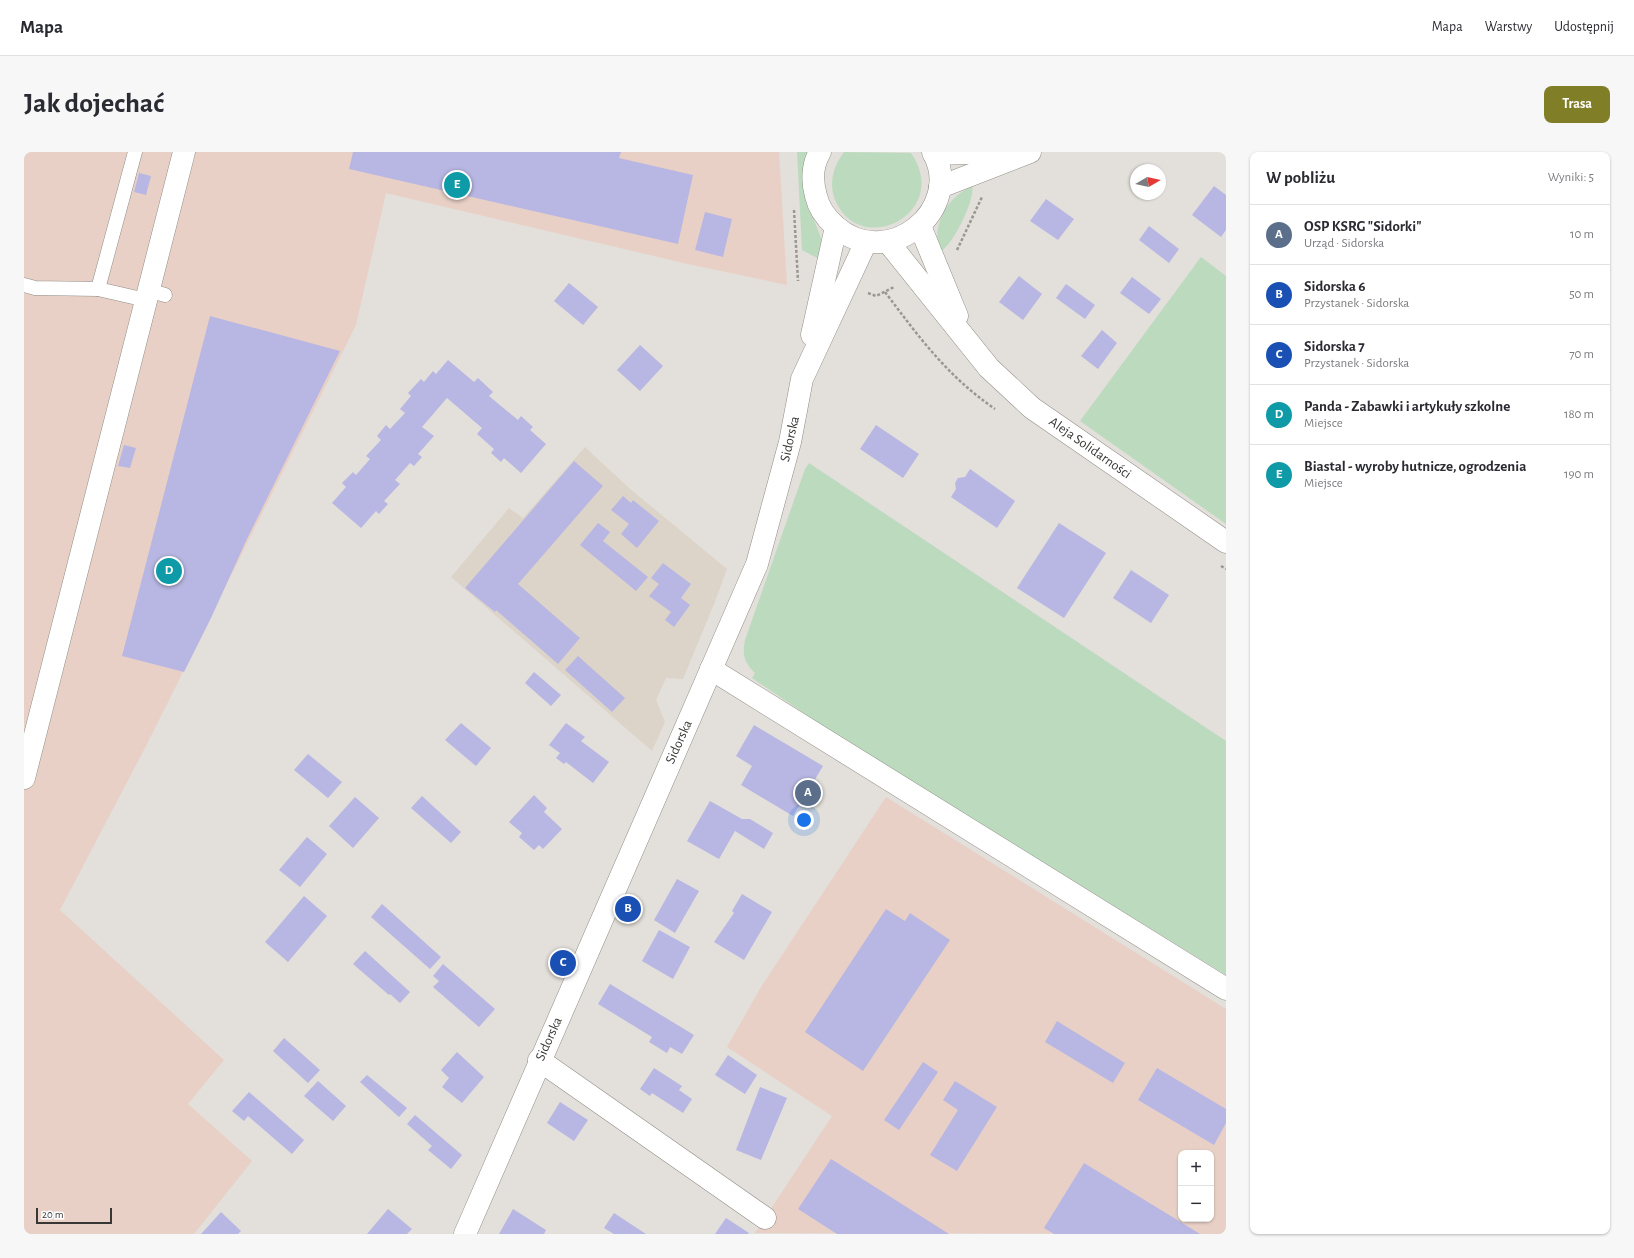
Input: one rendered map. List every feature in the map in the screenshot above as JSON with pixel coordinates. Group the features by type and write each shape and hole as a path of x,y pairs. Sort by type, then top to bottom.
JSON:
{"street":[{"path":"24,778 153,295 184,152"},
{"path":"820,152 814,171 814,188 818,204 826,218 844,234 866,242 888,242 905,236 920,226 929,215 936,201 940,186 939,170 934,153 1005,152"},
{"path":"940,186 1030,152"},
{"path":"920,226 967,340"},
{"path":"802,379 836,227"},
{"name":"Sidorska","path":"465,1234 539,1060 757,564 790,442 802,379 866,242"},
{"path":"888,242 967,340"},
{"name":"Aleja Solidarności","path":"967,340 988,368 1032,408 1226,542"},
{"path":"712,669 1226,989"},
{"path":"539,1060 765,1218"}],"lane":[{"path":"98,289 135,152"},
{"path":"24,285 35,288 98,289 153,295"}],"path":[{"path":"956,252 983,196"},
{"path":"865,292 876,296 896,287"}],"shaded area":[{"path":"24,152 779,152 787,285 688,264 386,193 356,325 147,744 60,910 224,1060 188,1104 252,1161 194,1234 24,1234"},
{"path":"585,447 629,488 727,569 683,679 666,678 656,700 665,722 652,751 451,577 509,508 523,518"},
{"path":"886,797 1226,1009 1226,1234 755,1233 832,1116 727,1047 761,987"}],"green space":[{"path":"797,152 810,152 806,200 821,238 821,260 802,250"},
{"path":"844,152 911,153 921,175 920,195 911,211 897,222 880,227 862,226 846,216 834,197 832,185 833,173"},
{"path":"972,186 970,201 962,222 950,242 939,252 937,242 938,232 943,213 955,197"},
{"path":"1201,257 1226,276 1226,524 1080,421"},
{"path":"809,463 1226,741 1226,975 845,741 752,678 755,673 746,662 744,654 745,640 805,469"}],"building":[{"path":"353,152 621,152 619,158 693,175 678,244 349,169"},
{"path":"139,173 151,176 146,195 134,192"},
{"path":"1214,186 1226,195 1226,230 1221,237 1192,215"},
{"path":"1046,199 1074,219 1058,240 1030,221"},
{"path":"705,212 732,219 723,257 695,250"},
{"path":"1149,226 1179,249 1169,263 1139,240"},
{"path":"1019,276 1042,294 1023,320 999,302"},
{"path":"1132,277 1161,299 1149,314 1120,293"},
{"path":"569,283 598,307 583,325 554,301"},
{"path":"1066,284 1095,305 1085,319 1056,298"},
{"path":"210,316 340,351 246,541 211,618 184,672 122,656"},
{"path":"1102,330 1117,343 1098,369 1081,356"},
{"path":"640,345 663,366 640,391 617,370"},
{"path":"448,360 474,382 478,378 493,392 489,396 518,420 521,416 533,427 530,430 546,444 521,473 504,458 501,462 491,453 494,449 477,434 482,428 447,398 422,427 434,436 418,454 422,457 414,466 410,463 395,480 400,484 384,501 388,504 379,514 376,511 361,528 332,503 346,487 342,483 353,472 356,475 370,459 366,456 381,440 377,436 386,425 390,429 405,413 400,409 411,396 408,393 421,379 424,382 433,371 436,374"},
{"path":"876,425 919,454 903,478 860,449"},
{"path":"124,445 136,448 130,468 118,466"},
{"path":"574,461 603,486 518,584 580,638 558,664 496,610 495,612 465,588"},
{"path":"970,469 1015,501 997,528 951,497 956,489 955,483 958,478 965,477"},
{"path":"623,496 631,503 633,500 659,521 637,548 621,534 629,524 611,510"},
{"path":"598,523 610,532 603,541 648,577 636,591 580,545"},
{"path":"1059,523 1106,553 1064,618 1017,588"},
{"path":"663,563 691,584 681,598 690,605 674,627 665,620 671,612 649,596 659,584 651,578"},
{"path":"1131,570 1169,595 1151,623 1113,598"},
{"path":"578,656 625,698 612,712 565,670"},
{"path":"534,672 561,695 551,706 525,683"},
{"path":"461,723 491,748 476,766 445,740"},
{"path":"566,723 585,737 581,741 609,762 593,783 566,762 564,764 556,758 560,753 549,745"},
{"path":"754,725 823,766 793,816 741,785 752,766 736,756"},
{"path":"308,754 342,782 328,798 294,770"},
{"path":"534,795 547,808 544,812 562,829 543,849 539,845 534,850 519,837 522,833 509,822"},
{"path":"422,796 461,832 451,843 411,808"},
{"path":"355,797 379,818 353,848 329,826"},
{"path":"710,801 742,819 750,819 773,833 764,849 735,831 719,859 687,841"},
{"path":"307,837 327,854 300,887 279,870"},
{"path":"677,879 699,891 675,933 654,920"},
{"path":"742,894 772,912 744,960 714,942 734,913 732,911"},
{"path":"304,896 327,916 288,962 265,942"},
{"path":"382,904 441,957 430,969 371,917"},
{"path":"886,909 905,921 910,913 950,940 863,1071 805,1032"},
{"path":"659,930 690,947 673,979 642,961"},
{"path":"365,951 410,992 400,1003 353,964"},
{"path":"443,964 495,1009 479,1027 433,987 439,981 433,976"},
{"path":"610,984 694,1035 682,1054 670,1047 667,1053 649,1042 652,1037 598,1004"},
{"path":"1057,1021 1125,1063 1113,1083 1045,1042"},
{"path":"284,1038 320,1070 308,1083 273,1051"},
{"path":"457,1052 484,1077 462,1103 442,1087 449,1078 441,1070"},
{"path":"728,1055 757,1075 745,1094 715,1075"},
{"path":"923,1062 938,1072 899,1130 884,1120"},
{"path":"654,1068 682,1086 679,1090 692,1099 683,1113 652,1093 650,1096 640,1089"},
{"path":"1157,1068 1226,1109 1226,1123 1214,1145 1138,1100"},
{"path":"367,1075 407,1108 399,1117 360,1082"},
{"path":"318,1081 346,1106 333,1121 304,1096"},
{"path":"955,1081 997,1107 957,1171 930,1155 958,1110 943,1100"},
{"path":"760,1087 787,1098 761,1160 736,1150"},
{"path":"249,1092 304,1140 292,1154 248,1116 244,1121 232,1111"},
{"path":"560,1102 588,1120 574,1141 547,1123"},
{"path":"415,1115 462,1155 451,1169 428,1150 432,1146 407,1124"},
{"path":"831,1159 949,1234 837,1234 798,1209"},
{"path":"1084,1163 1178,1221 1178,1222 1200,1234 1054,1234 1044,1228"},
{"path":"388,1209 412,1229 407,1234 367,1234"},
{"path":"513,1209 546,1230 544,1234 499,1234"},
{"path":"221,1212 241,1231 238,1234 201,1234"},
{"path":"614,1213 646,1234 614,1234 604,1228"},
{"path":"726,1218 749,1233 715,1234"}],"place":[{"name":"Biastal - wyroby hutnicze, ogrodzenia","path":"457,185"},
{"name":"Panda - Zabawki i artykuły szkolne","path":"169,571"},
{"name":"OSP KSRG \"Sidorki\"","path":"808,793"},
{"name":"Sidorska 6","path":"628,909"},
{"name":"Sidorska 7","path":"563,963"}]}
